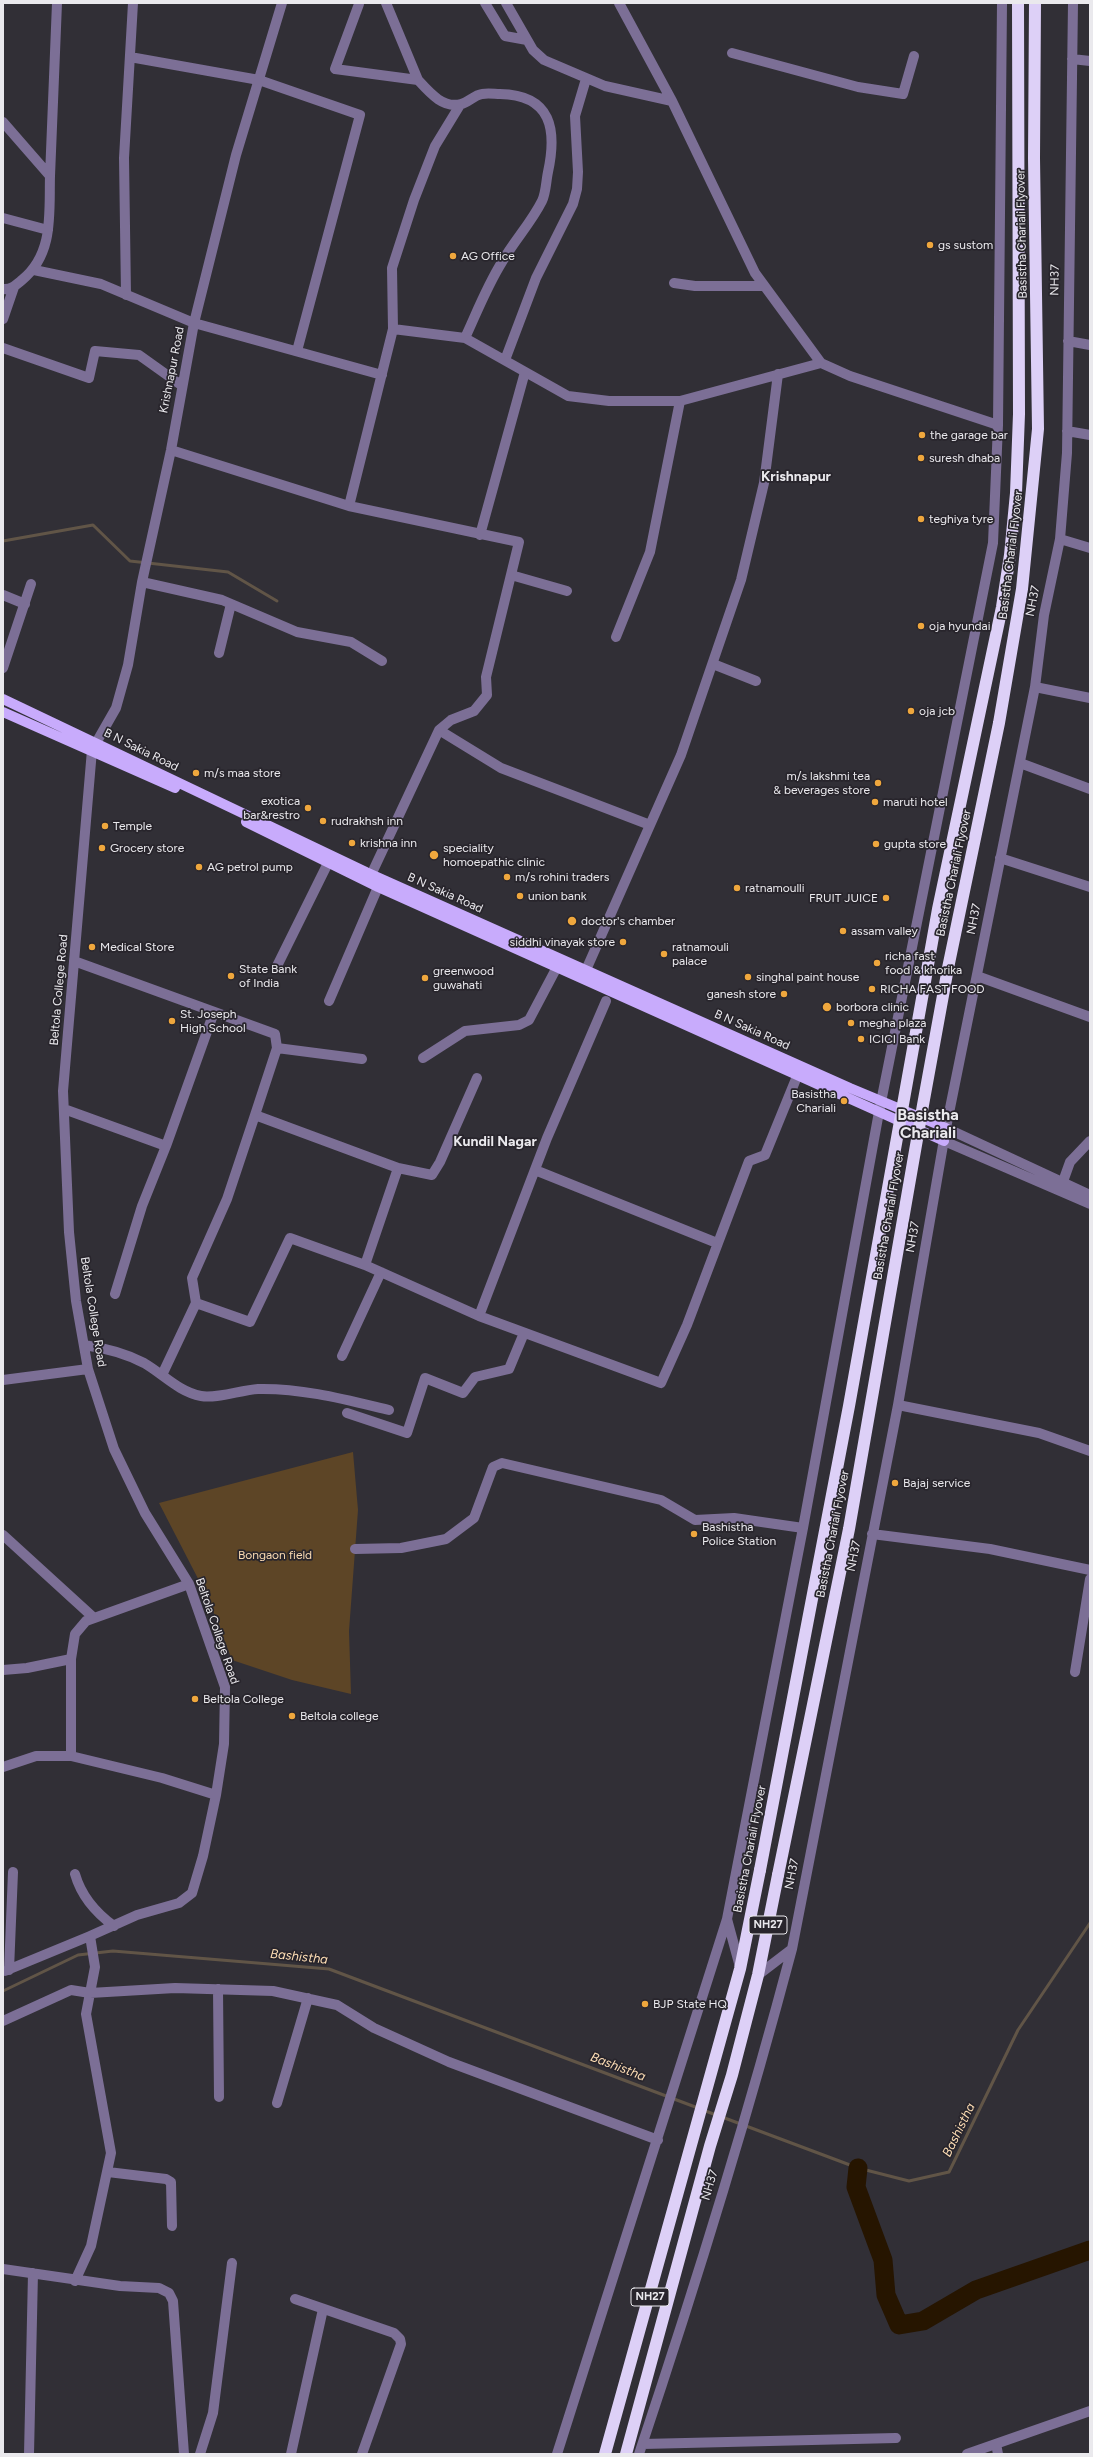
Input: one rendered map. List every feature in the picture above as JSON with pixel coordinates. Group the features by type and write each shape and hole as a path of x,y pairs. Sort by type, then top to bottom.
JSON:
{"highway":[{"name":"Basistha Chariali Flyover","path":"740,1969 847,1414 938,909 1002,607 1010,554 1016,493 1019,414 1018,3"},
{"name":"Basistha Chariali Flyover","path":"758,1975 849,1529 928,1074 999,723 1022,589 1038,429 1034,151 1035,3"},
{"name":"NH27","path":"605,2454 740,1969"},
{"name":"NH27","path":"626,2454 710,2146 732,2075 758,1975"}],"main road":[{"name":"B N Sakia Road","path":"3,699 94,746 378,887 798,1074 944,1141"},
{"name":"B N Sakia Road","path":"3,712 94,746 372,875 881,1102 946,1128"}],"street":[{"path":"3,289 14,287 34,270 48,237 57,3"},
{"path":"126,295 124,158 133,3"},
{"name":"Krishnapur Road","path":"94,746 116,708 124,680 194,323 236,156 282,3"},
{"path":"386,3 418,80 429,92 445,104 460,104 481,94 512,94 532,101 548,115 552,126 553,148 542,200 527,226 502,261 465,338"},
{"path":"485,3 505,36 527,40"},
{"path":"506,3 533,50 544,60 605,86 672,101"},
{"path":"619,3 672,101 755,273 821,363 850,376 998,425"},
{"path":"557,2454 728,1919 803,1528 879,1112 993,543 998,425 1002,3"},
{"name":"NH37","path":"639,2454 708,2243 792,1949 898,1405 946,1128 1035,687 1044,615 1060,539 1067,431 1073,3"},
{"path":"359,4 335,69 418,80"},
{"path":"732,53 858,87 903,94 914,56"},
{"path":"130,57 259,80 360,115 297,352"},
{"path":"1072,59 1090,62"},
{"path":"504,360 536,278 573,204 577,189 578,172 575,116 586,79"},
{"path":"349,506 393,329 392,268 414,200 435,146 460,104"},
{"path":"3,122 50,176"},
{"path":"3,218 48,230"},
{"path":"34,270 101,284 194,323 382,375"},
{"path":"674,283 695,286 764,286"},
{"path":"3,319 14,287"},
{"path":"393,329 465,338 568,396 610,401 680,401 821,363"},
{"path":"1068,341 1090,345"},
{"path":"3,348 89,378 94,351 139,355 181,385"},
{"path":"480,535 525,372"},
{"path":"586,970 681,755 741,580 764,483 778,374"},
{"path":"616,637 650,552 680,401"},
{"path":"1067,431 1090,435"},
{"path":"170,450 349,506 480,535 519,542 486,677 486,695 474,711 451,720 439,730 372,875"},
{"path":"1060,539 1090,548"},
{"path":"511,575 567,590"},
{"path":"142,582 175,588 231,604 297,632 351,642 382,661"},
{"path":"3,668 31,584"},
{"path":"3,595 25,604"},
{"path":"218,652 231,604"},
{"path":"713,664 756,681"},
{"path":"1035,687 1090,698"},
{"path":"439,730 501,768 650,825"},
{"name":"Beltola College Road","path":"6,1971 91,1940 137,1914 179,1903 192,1893 216,1795 224,1744 225,1687 189,1584 145,1512 114,1449 88,1369 76,1301 69,1232 63,1091 94,746"},
{"path":"1020,763 1090,789"},
{"path":"1000,858 1090,887"},
{"path":"276,968 328,863"},
{"path":"329,1001 378,887"},
{"path":"74,961 275,1034 277,1048 227,1198 192,1278 196,1303 162,1375"},
{"path":"423,1058 466,1031 518,1025 529,1020 557,967"},
{"path":"977,976 1090,1017"},
{"path":"479,1316 535,1170 606,1001"},
{"path":"115,1294 142,1206 166,1146 214,1012"},
{"path":"277,1048 362,1059"},
{"path":"196,1303 250,1322 290,1238 365,1265 479,1316 660,1383 687,1325 749,1161 764,1155 798,1074"},
{"path":"255,1115 398,1168 432,1175 440,1162 477,1078"},
{"path":"64,1109 166,1146"},
{"path":"946,1128 1062,1186 1090,1204"},
{"path":"944,1141 1062,1186 1090,1194"},
{"path":"1062,1186 1070,1162 1090,1141"},
{"path":"365,1265 398,1168"},
{"path":"535,1170 717,1243"},
{"path":"342,1356 381,1272"},
{"path":"347,1414 407,1433 425,1378 463,1393 475,1377 510,1369 524,1333"},
{"path":"84,1345 111,1349 144,1363 186,1392 203,1397 258,1389 296,1391 327,1396 390,1410"},
{"path":"3,1380 88,1369"},
{"path":"898,1405 1039,1434 1090,1451"},
{"path":"355,1549 401,1548 446,1538 474,1518 492,1467 502,1463 661,1500 695,1520 734,1518 803,1528"},
{"path":"872,1534 990,1549 1090,1570"},
{"path":"3,1535 94,1618"},
{"path":"1075,1672 1090,1579"},
{"path":"71,1756 71,1659 75,1634 86,1621 189,1584"},
{"path":"3,1670 27,1668 71,1659"},
{"path":"3,1767 36,1756 71,1756 162,1778 216,1795"},
{"path":"6,1971 13,1872"},
{"path":"75,1874 78,1883 91,1905 114,1926"},
{"path":"728,1919 740,1969"},
{"path":"75,2280 91,2246 111,2153 86,2014 95,1967 91,1940"},
{"path":"758,1975 792,1949"},
{"path":"3,2021 71,1990 90,1993 175,1988 273,1991 337,2005 374,2028 449,2062 658,2140"},
{"path":"218,1989 219,2097"},
{"path":"277,2103 308,1998"},
{"path":"108,2172 166,2179 171,2182 172,2226"},
{"path":"200,2454 213,2413 232,2263"},
{"path":"3,2269 120,2286 159,2288 169,2292 173,2301 184,2454"},
{"path":"29,2454 33,2273"},
{"path":"295,2300 394,2333 400,2339 401,2344 362,2454"},
{"path":"291,2454 323,2309"},
{"path":"967,2454 997,2449 1090,2411"},
{"path":"643,2444 896,2438"}],"green space":[{"name":"Bongaon field","path":"353,1452 358,1510 349,1631 351,1694 292,1680 232,1660 209,1600 159,1503"}],"waterway":[{"path":"3,541 93,525 130,561 228,572 277,601"},
{"name":"Bashistha","path":"722,2117 858,2168 909,2181 949,2172 1018,2030 1090,1923"},
{"name":"Bashistha","path":"3,1991 78,1955 113,1951 329,1969 698,2108"},
{"name":"Bashistha","path":"703,2110 716,2115"},
{"path":"858,2168 856,2187 883,2260 886,2295 899,2325 923,2321 976,2290 1090,2250"}],"place":[{"name":"gs sustom","path":"930,245"},
{"name":"AG Office","path":"453,256"},
{"name":"the garage bar","path":"922,435"},
{"name":"suresh dhaba","path":"921,458"},
{"name":"teghiya tyre","path":"921,519"},
{"name":"oja hyundai","path":"921,626"},
{"name":"oja jcb","path":"911,711"},
{"name":"m/s maa store","path":"196,773"},
{"name":"m/s lakshmi tea & beverages store","path":"878,783"},
{"name":"maruti hotel","path":"875,802"},
{"name":"exotica bar&restro","path":"308,808"},
{"name":"rudrakhsh inn","path":"323,821"},
{"name":"Temple","path":"105,826"},
{"name":"krishna inn","path":"352,843"},
{"name":"gupta store","path":"876,844"},
{"name":"Grocery store","path":"102,848"},
{"name":"speciality homoepathic clinic","path":"434,855"},
{"name":"AG petrol pump","path":"199,867"},
{"name":"m/s rohini traders","path":"507,877"},
{"name":"ratnamoulli","path":"737,888"},
{"name":"union bank","path":"520,896"},
{"name":"FRUIT JUICE","path":"886,898"},
{"name":"doctor's chamber","path":"572,921"},
{"name":"assam valley","path":"843,931"},
{"name":"siddhi vinayak store","path":"623,942"},
{"name":"Medical Store","path":"92,947"},
{"name":"ratnamouli palace","path":"664,954"},
{"name":"richa fast food & khorika","path":"877,963"},
{"name":"State Bank of India","path":"231,976"},
{"name":"singhal paint house","path":"748,977"},
{"name":"greenwood guwahati","path":"425,978"},
{"name":"RICHA FAST FOOD","path":"872,989"},
{"name":"ganesh store","path":"784,994"},
{"name":"borbora clinic","path":"827,1007"},
{"name":"St. Joseph High School","path":"172,1021"},
{"name":"megha plaza","path":"851,1023"},
{"name":"ICICI Bank","path":"861,1039"},
{"name":"Basistha Chariali","path":"844,1101"},
{"name":"Bajaj service","path":"895,1483"},
{"name":"Bashistha Police Station","path":"694,1534"},
{"name":"Beltola College","path":"195,1699"},
{"name":"Beltola college","path":"292,1716"},
{"name":"BJP State HQ","path":"645,2004"}],"district":[{"name":"Krishnapur","path":"796,477"},
{"name":"Basistha Chariali","path":"928,1124"},
{"name":"Kundil Nagar","path":"495,1142"}]}
